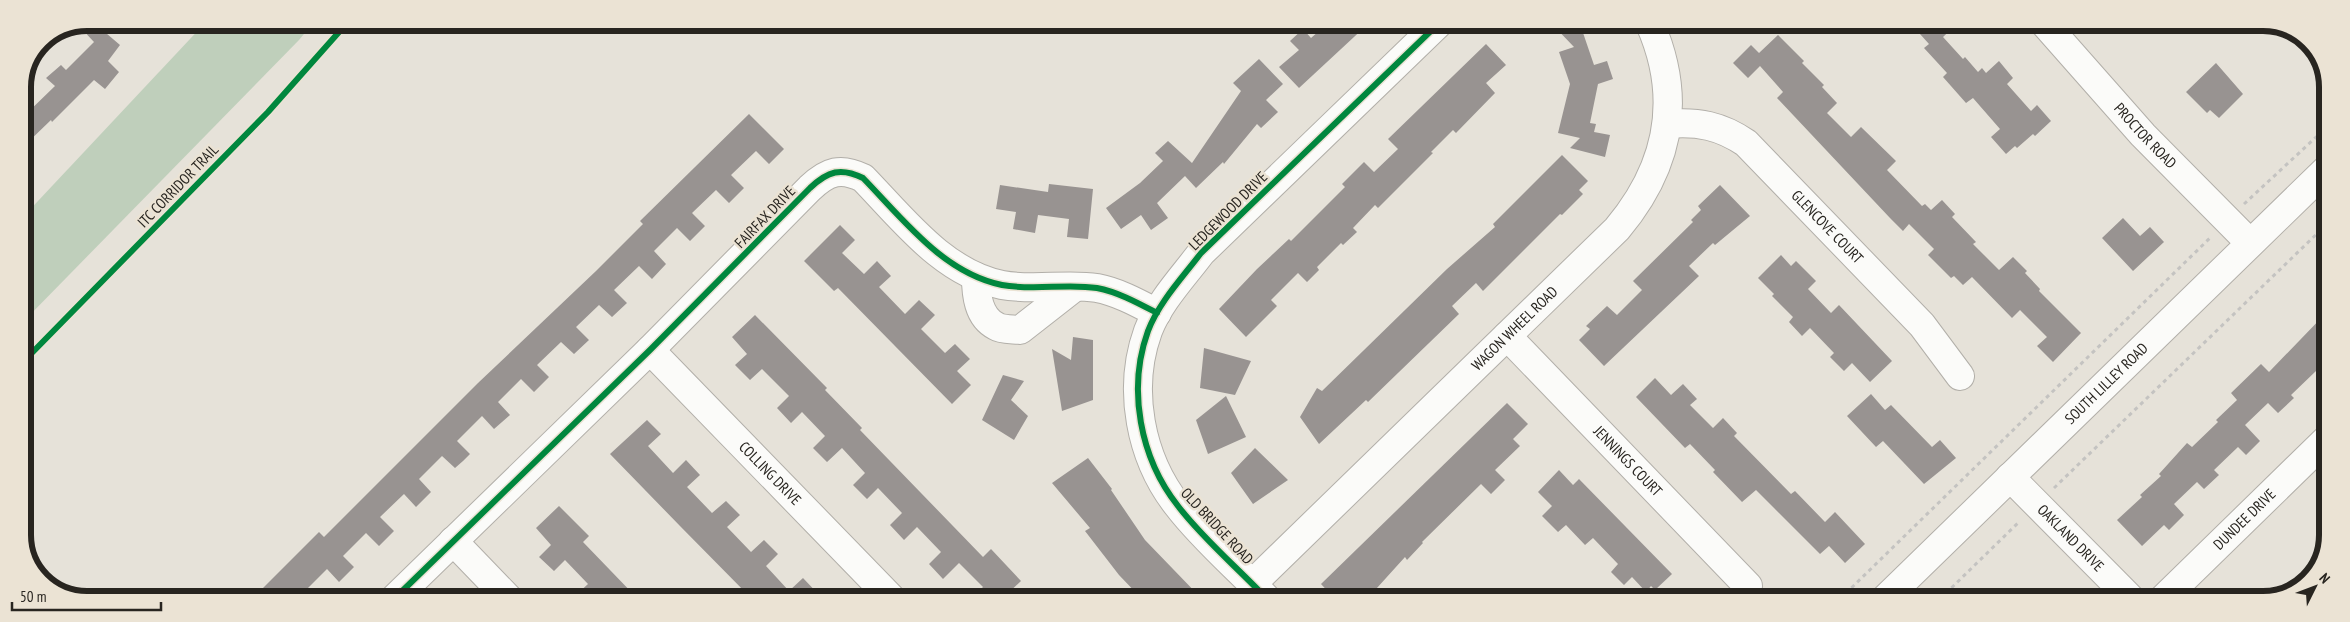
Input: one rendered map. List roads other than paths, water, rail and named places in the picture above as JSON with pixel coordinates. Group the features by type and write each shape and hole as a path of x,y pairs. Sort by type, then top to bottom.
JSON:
{"street":[{"name":"LEDGEWOOD DRIVE","path":"1154,466 1141,425 1138,382 1140,363 1148,330 1157,313 1201,253 1431,31"},
{"name":"WAGON WHEEL ROAD","path":"1260,591 1507,336 1617,229 1633,210 1647,188 1656,167 1667,124 1669,97 1666,71 1660,45 1653,31"},
{"name":"PROCTOR ROAD","path":"2051,31 2143,135 2250,243"},
{"name":"GLENCOVE COURT","path":"1667,124 1689,122 1708,124 1730,133 1746,143 1922,325 1960,376"},
{"name":"FAIRFAX DRIVE","path":"402,591 650,350 810,188 824,177 833,173 848,171 862,178 939,255 976,276 1002,284 1034,288 1096,288 1112,292 1157,313"},
{"name":"SOUTH LILLEY ROAD","path":"1893,591 2319,177"},
{"path":"976,276 976,293 983,314 996,326 1020,330 1075,287"},
{"name":"JENNINGS COURT","path":"1507,336 1748,586"},
{"name":"COLLING DRIVE","path":"650,350 884,591"},
{"name":"DUNDEE DRIVE","path":"2171,591 2319,447"},
{"name":"OLD BRIDGE ROAD","path":"1154,466 1177,506 1260,591"},
{"name":"OAKLAND DRIVE","path":"2010,478 2123,591"},
{"path":"453,541 501,591"}]}
